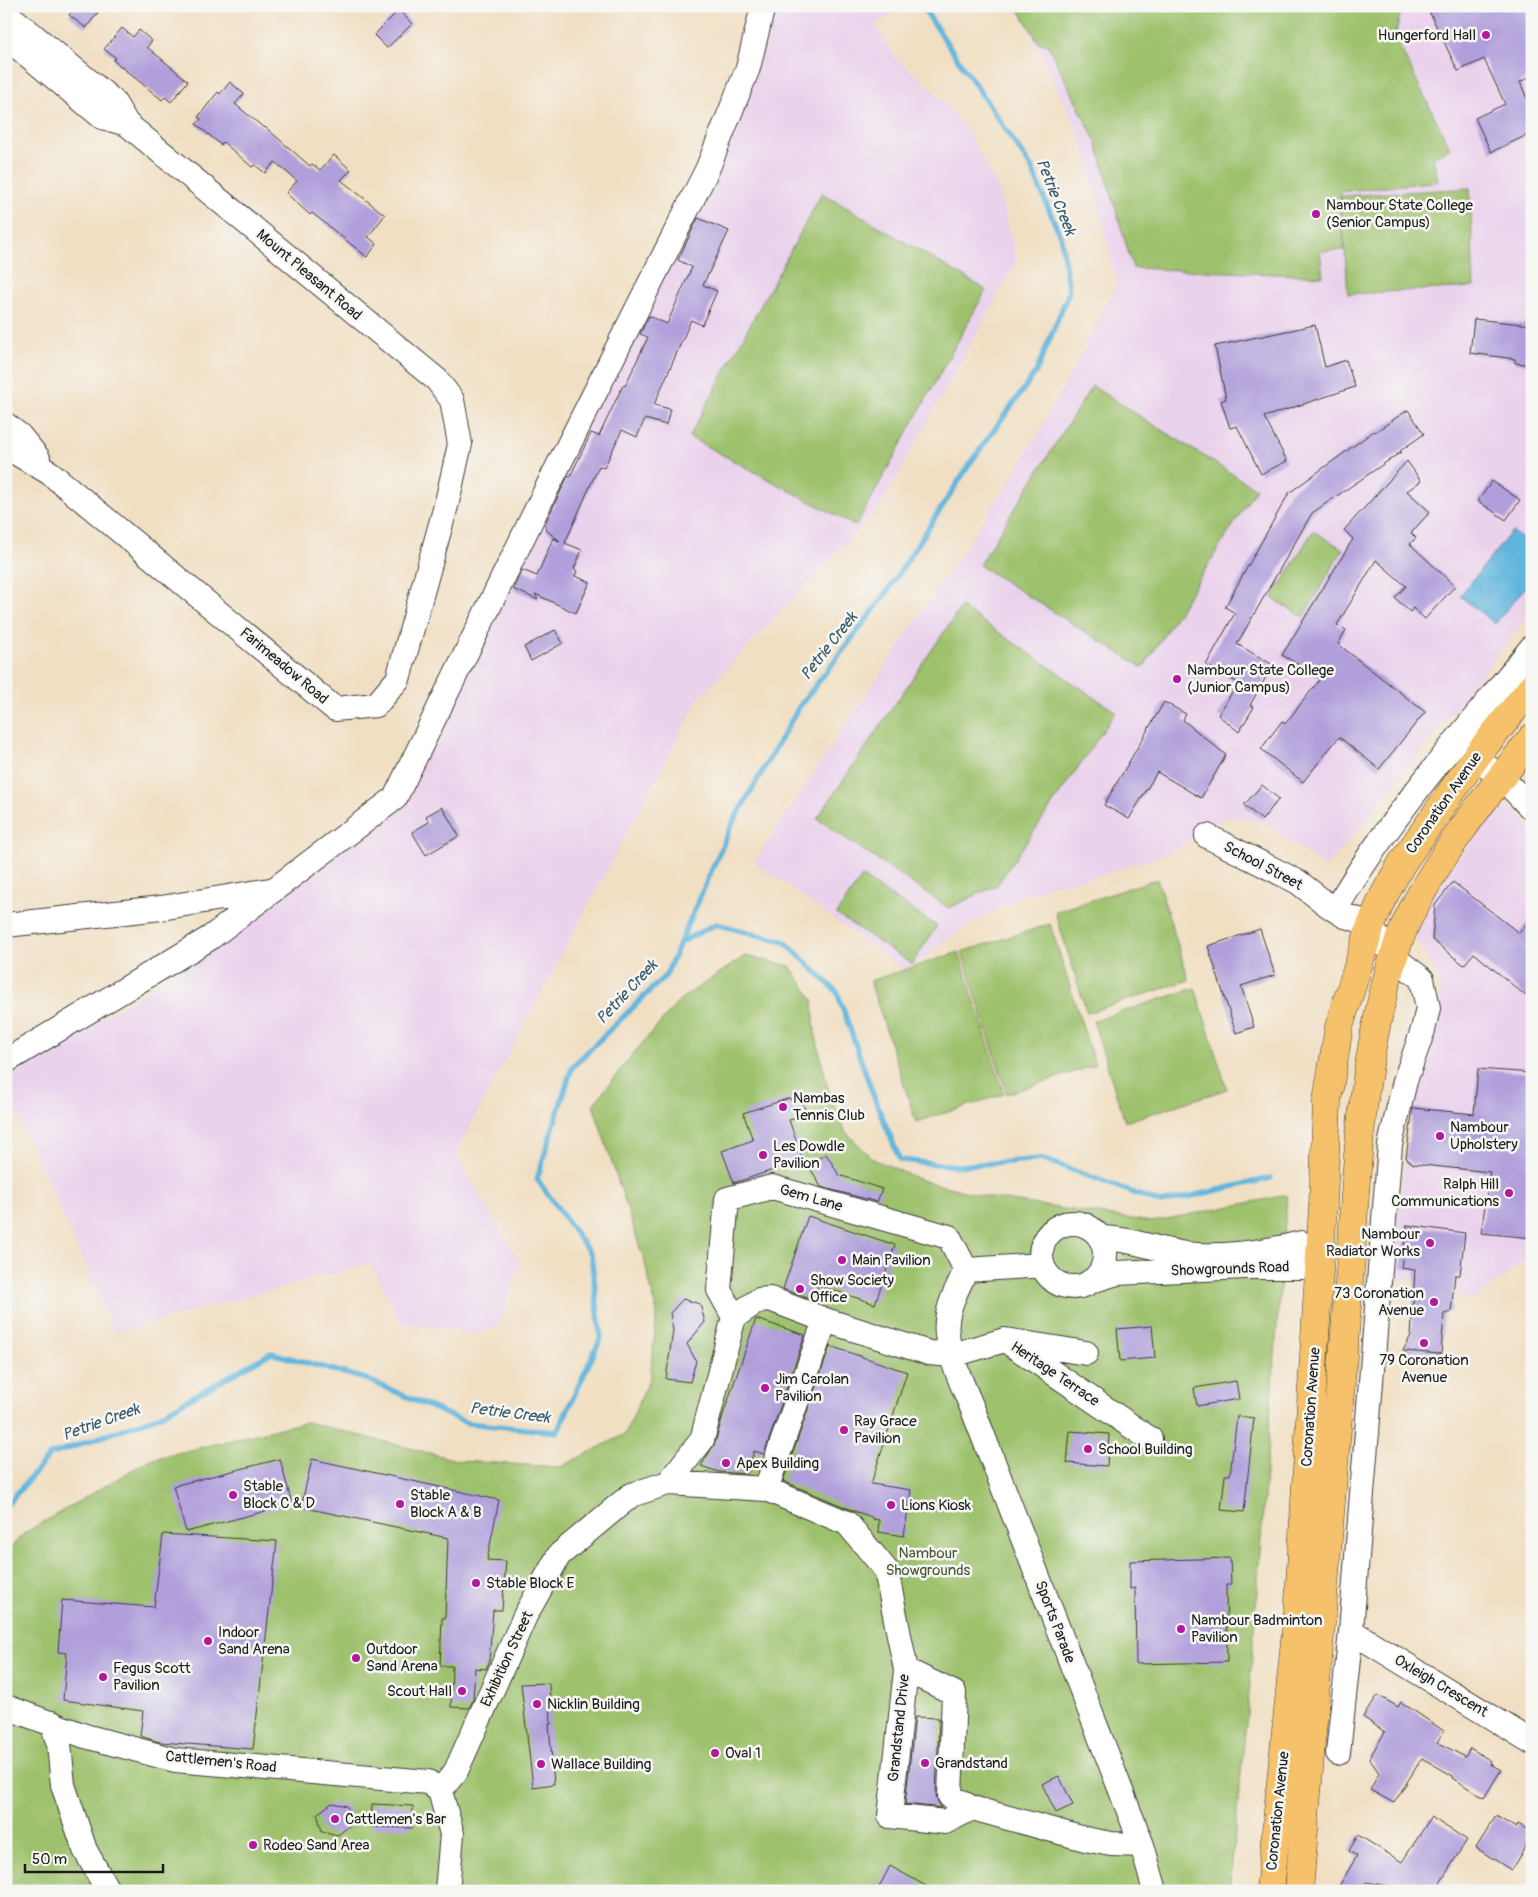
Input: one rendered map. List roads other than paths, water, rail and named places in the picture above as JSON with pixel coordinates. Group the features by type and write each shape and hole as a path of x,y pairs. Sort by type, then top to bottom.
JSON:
{"main road":[{"name":"Coronation Avenue","path":"1270,1891 1299,1601 1320,1257 1327,1101 1339,1027 1370,928 1382,899 1402,862 1475,758 1532,687"},
{"name":"Coronation Avenue","path":"1299,1891 1351,1258 1355,1183 1363,1098 1380,1009 1393,956 1408,920 1445,854 1532,738"}],"street":[{"path":"6,1061 210,938 395,798 545,492 705,176 748,68 763,6"},
{"name":"Mount Pleasant Road","path":"6,13 112,101 127,124 437,380 452,400 460,444"},
{"name":"Mount Pleasant Road","path":"6,37 102,117 127,124"},
{"path":"6,425 20,436 50,473"},
{"name":"Farimeadow Road","path":"6,447 50,473 335,709 376,705 398,679 447,502 460,444"},
{"path":"1335,910 1361,866 1395,818 1532,647"},
{"path":"1475,758 1501,777 1532,809"},
{"name":"School Street","path":"1207,836 1298,882 1335,910 1345,916 1359,920 1370,928"},
{"path":"6,925 161,908 274,889"},
{"path":"1338,1753 1350,1631 1390,1145 1405,1081 1423,1030 1428,1008 1422,979 1393,956 1370,928"},
{"name":"Gem Lane","path":"734,1317 719,1290 727,1199 772,1187 949,1237 966,1270"},
{"path":"1075,1223 1085,1225 1094,1231 1104,1247 1105,1256 1098,1274 1082,1285 1072,1287 1063,1285 1047,1274 1042,1264 1043,1244 1048,1235 1060,1226 1075,1223"},
{"name":"Showgrounds Road","path":"1091,1280 1117,1273 1245,1267 1302,1267 1320,1257 1302,1243 1282,1248 1220,1254 1182,1253 1114,1238 1100,1238"},
{"path":"1320,1257 1351,1258"},
{"path":"668,1483 702,1440 734,1317 759,1300 770,1298 825,1320 929,1353 952,1355 946,1333 950,1306 966,1270 1042,1264"},
{"path":"766,1489 825,1320"},
{"path":"1005,1340 1086,1353"},
{"name":"Heritage Terrace","path":"952,1355 1005,1340 1150,1439"},
{"name":"Sports Parade","path":"952,1355 1142,1844 1155,1891"},
{"name":"Grandstand Drive","path":"668,1483 766,1489 848,1523 886,1570 906,1670 890,1816 945,1822 972,1808"},
{"name":"Exhibition Street","path":"440,1791 456,1771 525,1616 559,1555 631,1495 668,1483"},
{"name":"Oxleigh Crescent","path":"1350,1631 1532,1742"},
{"path":"906,1670 954,1693 950,1796 972,1808 1085,1839 1111,1844 1142,1844"},
{"name":"Cattlemen's Road","path":"6,1707 85,1736 174,1760 428,1782 440,1791"},
{"path":"52,1724 59,1744 63,1785 85,1850 108,1891"},
{"path":"440,1791 452,1834 447,1891"}],"water":[{"path":"1512,531 1532,547 1532,579 1495,624 1460,596"}],"waterway":[{"name":"Petrie Creek","path":"6,1506 50,1455 157,1417 271,1353 366,1379 467,1423 557,1432 601,1338 591,1255 537,1179 572,1067 666,975 731,826 799,707 883,598 971,462 1036,372 1069,292 1061,238 1031,167 922,6"},
{"path":"681,942 716,924 785,942 837,992 874,1097 900,1160 957,1166 1043,1159 1161,1203 1271,1178"}],"place":[{"name":"Hungerford Hall","path":"1486,35"},
{"name":"Nambour State College (Senior Campus)","path":"1316,214"},
{"name":"Nambour State College (Junior Campus)","path":"1177,679"},
{"name":"Nambas Tennis Club","path":"783,1107"},
{"name":"Nambour Upholstery","path":"1440,1136"},
{"name":"Les Dowdle Pavilion","path":"763,1155"},
{"name":"Ralph Hill Communications","path":"1509,1193"},
{"name":"Nambour Radiator Works","path":"1430,1243"},
{"name":"Main Pavilion","path":"842,1260"},
{"name":"Show Society Office","path":"800,1289"},
{"name":"73 Coronation Avenue","path":"1434,1302"},
{"name":"79 Coronation Avenue","path":"1424,1343"},
{"name":"Jim Carolan Pavilion","path":"765,1388"},
{"name":"Ray Grace Pavilion","path":"844,1430"},
{"name":"School Building","path":"1088,1449"},
{"name":"Apex Building","path":"726,1463"},
{"name":"Stable Block C & D","path":"233,1495"},
{"name":"Stable Block A & B","path":"400,1504"},
{"name":"Lions Kiosk","path":"891,1505"},
{"name":"Stable Block E","path":"476,1583"},
{"name":"Nambour Badminton Pavilion","path":"1181,1629"},
{"name":"Indoor Sand Arena","path":"208,1641"},
{"name":"Outdoor Sand Arena","path":"356,1658"},
{"name":"Fegus Scott Pavilion","path":"103,1677"},
{"name":"Scout Hall","path":"462,1691"},
{"name":"Nicklin Building","path":"537,1704"},
{"name":"Oval 1","path":"715,1753"},
{"name":"Grandstand","path":"925,1763"},
{"name":"Wallace Building","path":"541,1764"},
{"name":"Cattlemen's Bar","path":"335,1819"},
{"name":"Rodeo Sand Area","path":"253,1845"}],"park label":[{"name":"Nambour Showgrounds","path":"928,1562"}]}
